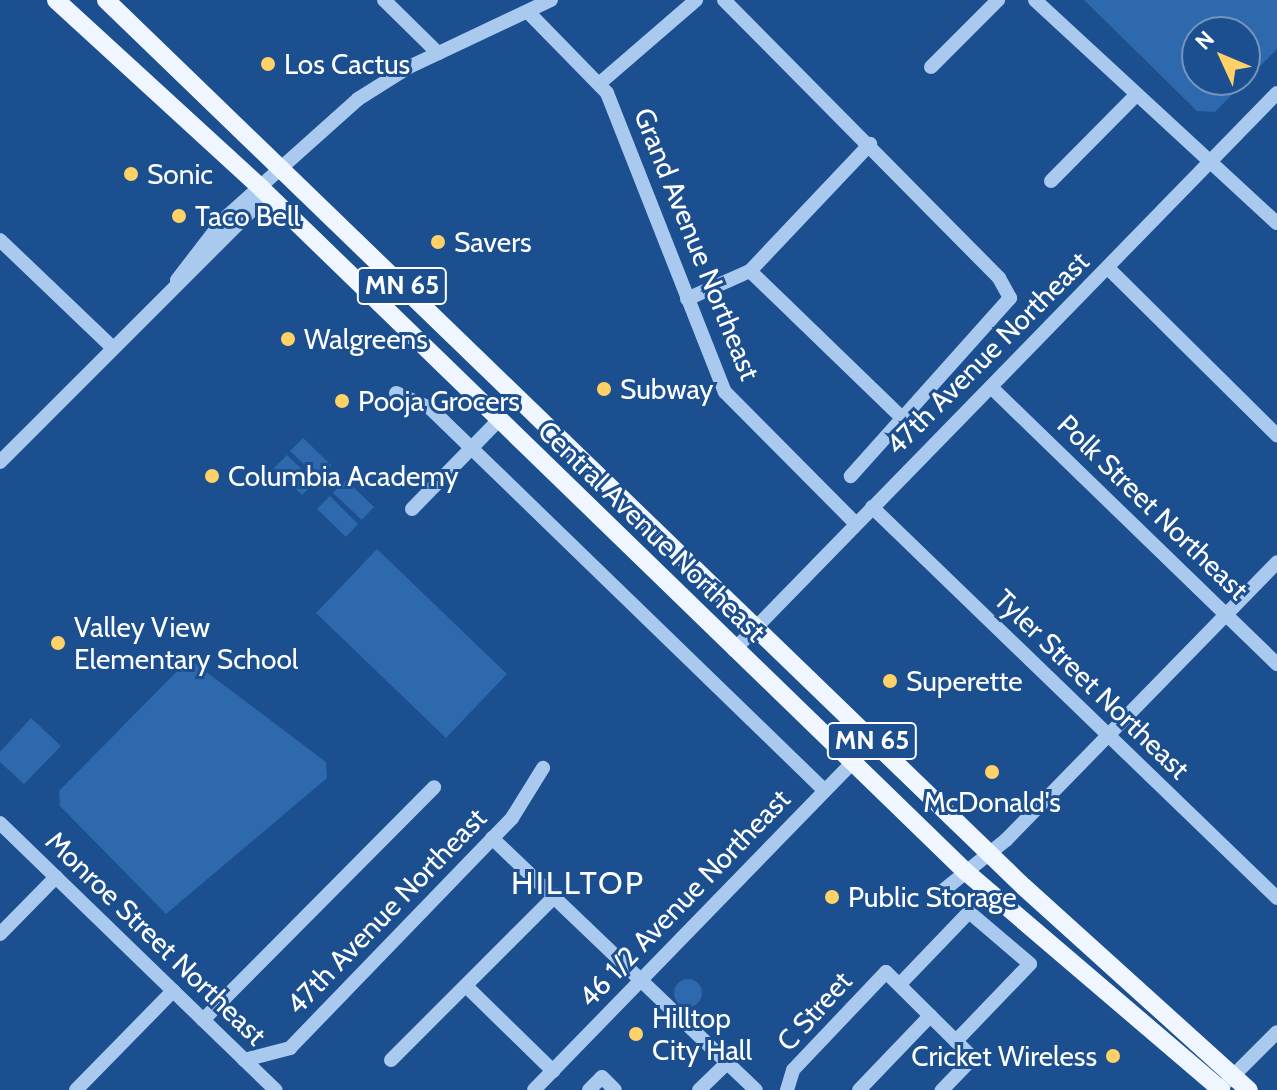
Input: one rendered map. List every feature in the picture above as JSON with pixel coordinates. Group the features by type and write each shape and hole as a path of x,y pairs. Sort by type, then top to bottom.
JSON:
{"main road":[{"name":"Central Avenue Northeast","path":"56,0 262,189 965,871 1220,1090"},
{"name":"Central Avenue Northeast","path":"106,0 872,742 1249,1090"}],"street":[{"path":"384,0 438,53"},
{"path":"0,462 177,280 224,219 262,189 358,99 438,53 530,14 551,0"},
{"path":"600,83 696,0"},
{"path":"724,0 870,144 999,278 1010,298 900,416 851,476"},
{"path":"931,67 998,0"},
{"path":"1035,0 1135,96 1277,223"},
{"name":"Grand Avenue Northeast","path":"530,14 600,83 631,149 725,392 855,523"},
{"name":"47th Avenue Northeast","path":"734,650 1277,93"},
{"path":"1051,181 1135,96"},
{"path":"687,299 750,271 870,144"},
{"path":"0,240 112,347"},
{"path":"1108,268 1277,435"},
{"path":"750,271 900,416"},
{"name":"Polk Street Northeast","path":"992,388 1277,664"},
{"path":"396,393 430,408 473,447 824,790"},
{"path":"412,509 498,421"},
{"name":"Tyler Street Northeast","path":"872,507 1277,898"},
{"path":"940,893 989,853 1277,562"},
{"name":"46 1/2 Avenue Northeast","path":"534,1090 872,742"},
{"name":"47th Avenue Northeast","path":"244,1060 290,1048 512,818 543,768"},
{"path":"203,1020 434,787"},
{"name":"Monroe Street Northeast","path":"0,823 276,1090"},
{"path":"492,838 556,895 756,1090"},
{"path":"0,934 56,877"},
{"path":"391,1060 556,895"},
{"name":"C Street","path":"787,1090 793,1070 886,972 900,984 969,912 1030,964 956,1041"},
{"path":"900,984 973,1058 942,1090"},
{"path":"466,986 553,1071"},
{"path":"76,1090 173,991"},
{"path":"859,1090 930,1016"},
{"path":"1220,1090 1277,1032"},
{"path":"699,1090 728,1062"},
{"path":"589,1090 602,1077 615,1090"}],"shaded area":[{"path":"1084,0 1277,0 1277,49 1261,65 1261,16 1181,16 1181,95"},
{"path":"1182,96 1231,96 1215,112 1197,111"},
{"path":"303,438 331,465 319,478 290,451"},
{"path":"287,455 315,482 302,495 274,468"},
{"path":"346,480 374,507 362,520 333,493"},
{"path":"330,496 358,524 346,537 317,509"},
{"path":"377,549 507,674 446,738 316,613"},
{"path":"189,659 326,762 327,778 166,914 60,806 59,791"},
{"path":"31,718 61,746 24,784 0,762 0,752"},
{"path":"688,979 698,983 702,993 698,1003 688,1007 678,1003 674,993 678,983"}],"place":[{"name":"Los Cactus","path":"268,64"},
{"name":"Sonic","path":"131,174"},
{"name":"Taco Bell","path":"179,216"},
{"name":"Savers","path":"438,242"},
{"name":"Walgreens","path":"288,339"},
{"name":"Subway","path":"604,389"},
{"name":"Pooja Grocers","path":"342,401"},
{"name":"Columbia Academy","path":"212,476"},
{"name":"Valley View Elementary School","path":"58,643"},
{"name":"Superette","path":"890,681"},
{"name":"McDonald's","path":"992,772"},
{"name":"Public Storage","path":"832,897"},
{"name":"Hilltop City Hall","path":"636,1034"},
{"name":"Cricket Wireless","path":"1113,1056"}],"district":[{"name":"HILLTOP","path":"578,883"}]}
